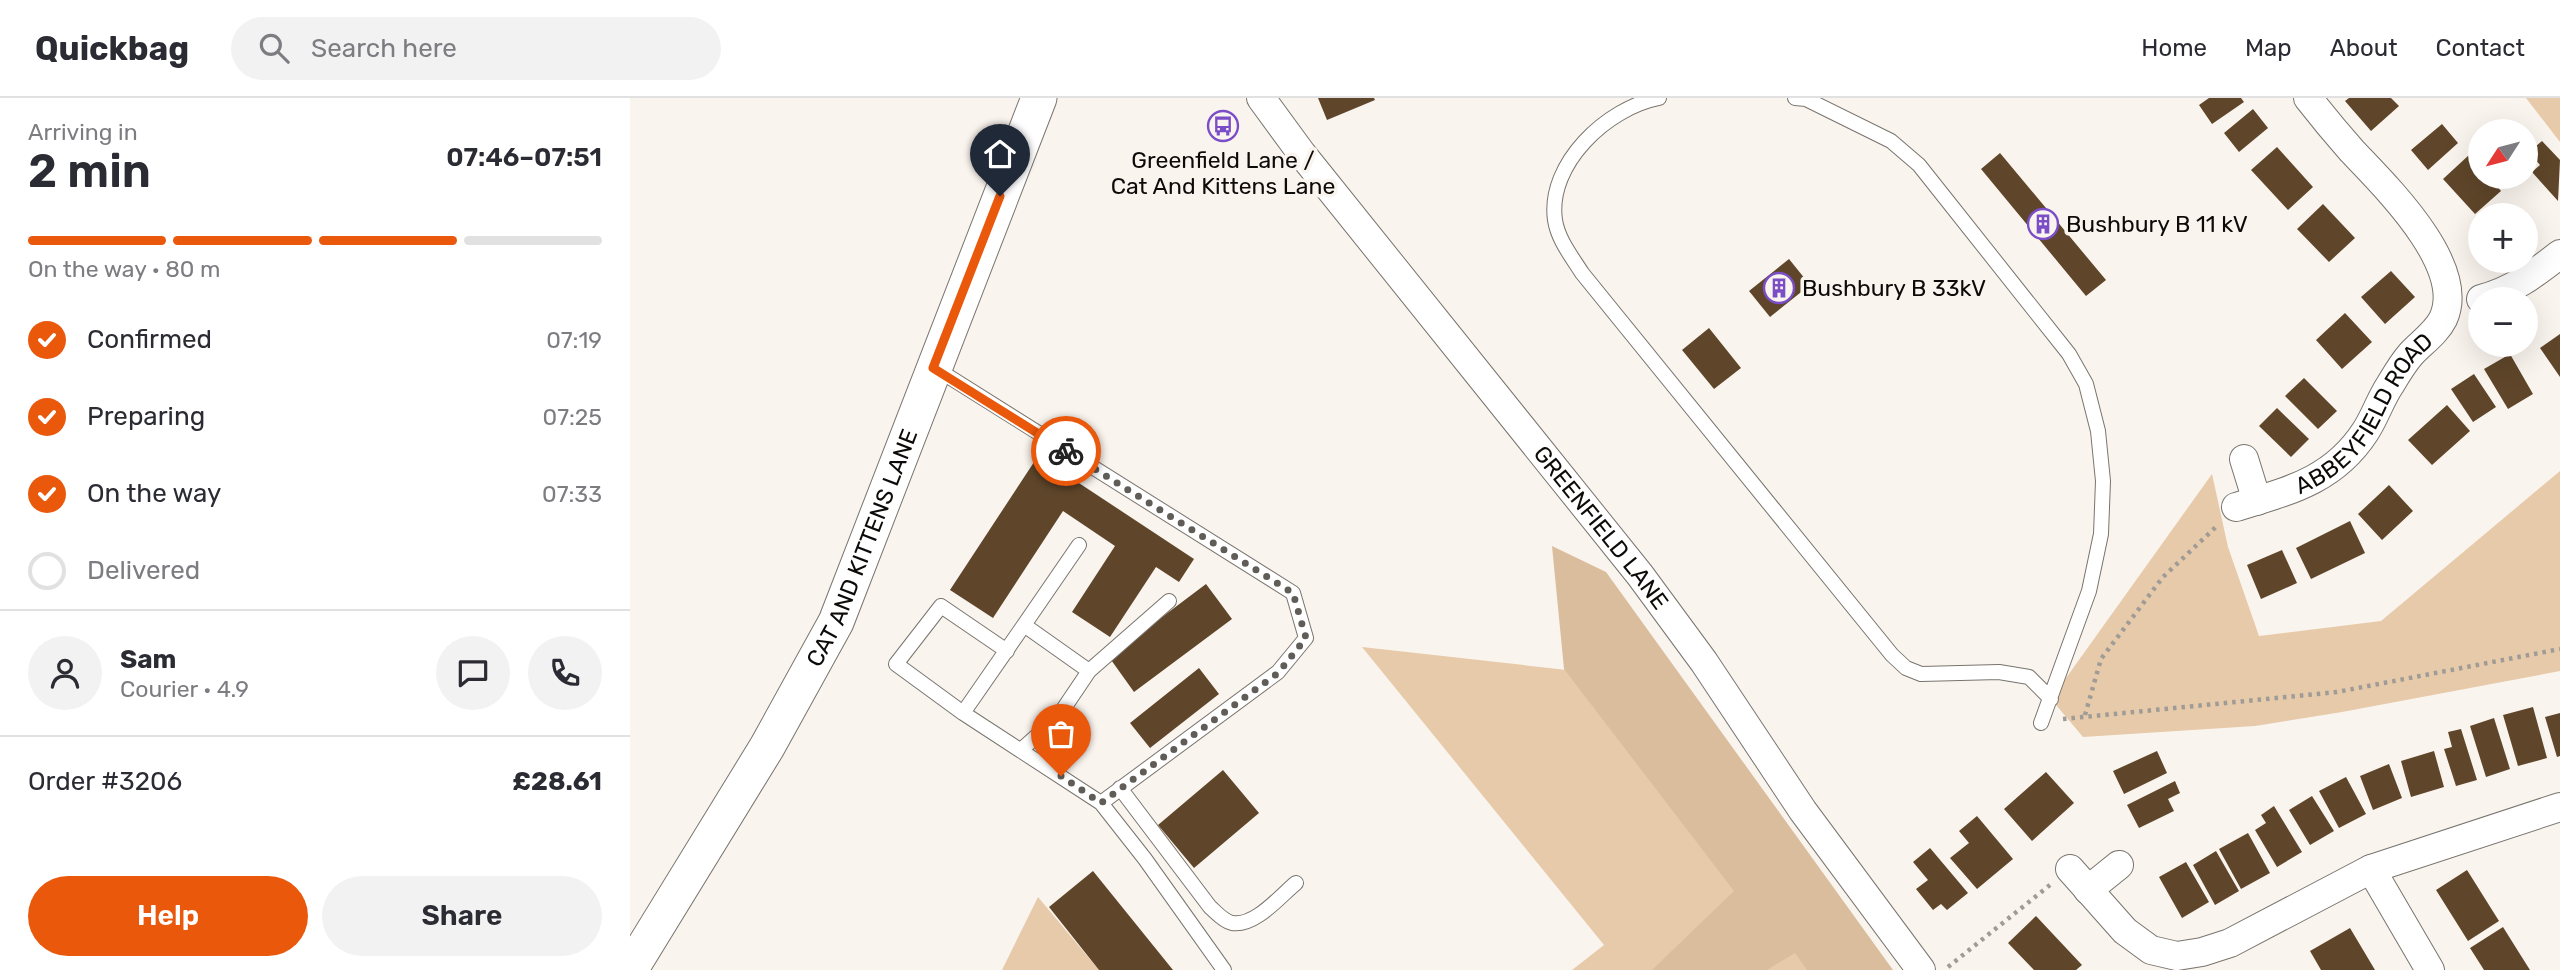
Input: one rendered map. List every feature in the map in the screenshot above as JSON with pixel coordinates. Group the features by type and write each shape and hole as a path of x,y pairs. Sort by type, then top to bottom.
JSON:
{"street":[{"name":"CAT AND KITTENS LANE","path":"630,970 767,747 836,622 1039,98"},
{"name":"GREENFIELD LANE","path":"1261,98 1302,154 1640,575 1704,662 1803,811 1921,970"},
{"path":"2308,98 2328,124 2406,209 2435,254 2449,301 2468,303"},
{"path":"2515,287 2560,254"},
{"name":"ABBEYFIELD ROAD","path":"2244,459 2247,504 2297,489 2331,468 2350,452 2366,431 2388,388 2409,356 2442,321 2449,301"},
{"path":"2119,865 2079,880 2125,931 2151,950 2177,956 2203,952 2230,943 2371,869 2560,807"},
{"path":"2371,869 2430,970"}],"lane":[{"path":"1659,98 1620,112 1595,132 1572,157 1561,178 1555,202 1555,222 1563,243 1576,263 1892,656 1906,668 1921,674 1999,672 2029,677 2051,699"},
{"path":"1795,98 1806,99 1891,141 1919,165 2069,354 2086,384 2098,431 2103,481 2101,534 2090,591 2041,723"},
{"path":"933,368 1293,593 1306,638 1278,673 1101,803"},
{"path":"963,713 1079,545"},
{"path":"1021,750 1058,717 1089,671 1169,601"},
{"path":"1007,651 941,606 896,664 963,713 1101,803 1145,859 1224,970"},
{"path":"1024,625 1089,671"},
{"path":"1120,788 1210,906 1224,920 1233,923 1246,921 1296,883"}],"path":[{"path":"2247,504 2162,577 2101,659 2085,715 2337,692 2560,649"},
{"path":"1945,970 2079,880"}],"shaded area":[{"path":"2526,98 2560,98 2560,142"},
{"path":"2560,471 2560,671 2255,726 2083,737 2051,699 2212,474 2228,547 2259,636 2381,621"},
{"path":"1552,546 1606,572 1893,970 1807,970 1795,953 1767,970 1652,970 1734,891 1564,669"},
{"path":"1362,647 1630,677 1866,970 1572,970 1604,945"},
{"path":"1038,897 1099,970 1002,970"}],"building":[{"path":"1318,98 1374,98 1375,100 1327,120"},
{"path":"2209,98 2241,98 2244,102 2212,124 2199,105"},
{"path":"2349,98 2391,98 2399,106 2371,131 2345,101"},
{"path":"2253,109 2268,128 2239,152 2224,133"},
{"path":"2442,124 2458,143 2428,170 2411,150"},
{"path":"2542,141 2560,160 2558,201 2538,179 2538,144"},
{"path":"2277,147 2313,187 2288,210 2251,170"},
{"name":"Bushbury B 11 kV","path":"2000,153 2106,280 2086,296 1981,169"},
{"path":"2468,156 2468,189 2501,191 2487,203 2468,203 2468,206 2443,179"},
{"path":"2323,204 2355,238 2329,262 2297,229"},
{"name":"Bushbury B 33kV","path":"1789,259 1810,285 1770,317 1749,291"},
{"path":"2391,271 2415,297 2385,324 2361,297"},
{"path":"2345,313 2372,342 2342,369 2316,340"},
{"path":"1709,328 1741,368 1714,389 1682,350"},
{"path":"2560,334 2560,377 2540,348"},
{"path":"2505,357 2512,357 2533,394 2508,409 2484,369"},
{"path":"2474,374 2496,407 2473,422 2451,389"},
{"path":"2304,378 2337,411 2318,429 2285,396"},
{"path":"2447,405 2470,431 2432,465 2408,440"},
{"path":"2277,408 2309,439 2291,457 2259,426"},
{"path":"1038,456 1194,559 1179,582 1156,567 1110,637 1072,612 1115,546 1063,511 993,618 950,590"},
{"path":"2389,485 2413,511 2382,540 2358,514"},
{"path":"2350,521 2365,553 2311,579 2296,548"},
{"path":"2282,550 2297,583 2261,599 2247,565"},
{"path":"1206,584 1232,619 1134,692 1109,657"},
{"path":"1199,668 1219,694 1150,748 1130,723"},
{"path":"2533,707 2547,758 2518,766 2503,715"},
{"path":"2560,713 2560,756 2557,757 2545,717"},
{"path":"2494,718 2510,769 2486,777 2470,726"},
{"path":"2461,729 2477,780 2456,786 2444,749 2452,747 2448,732"},
{"path":"2157,751 2167,773 2124,794 2113,771"},
{"path":"2434,751 2444,787 2411,797 2401,761"},
{"path":"2389,764 2402,798 2373,810 2360,776"},
{"path":"1223,770 1259,813 1194,868 1158,825"},
{"path":"2046,772 2074,803 2032,841 2004,809"},
{"path":"2346,777 2366,814 2339,828 2319,791"},
{"path":"2175,781 2180,793 2168,799 2174,811 2139,828 2127,805"},
{"path":"2312,796 2334,831 2310,845 2289,810"},
{"path":"2274,806 2302,852 2277,867 2255,830 2266,823 2261,815"},
{"path":"1977,816 2013,859 1977,889 1950,858 1969,843 1959,831"},
{"path":"2248,833 2270,873 2241,889 2219,849"},
{"path":"1930,848 1968,893 1947,910 1941,904 1933,910 1916,889 1928,880 1913,862"},
{"path":"2216,851 2239,891 2215,905 2193,865"},
{"path":"2186,862 2209,902 2182,918 2159,877"},
{"path":"2467,870 2499,921 2468,941 2436,890"},
{"path":"1093,871 1173,970 1099,970 1049,907"},
{"path":"2036,916 2082,965 2076,970 2034,970 2008,943"},
{"path":"2503,927 2530,970 2484,970 2470,948"},
{"path":"2350,928 2375,970 2321,970 2310,951"}],"way so far":[{"path":"1061,776 1101,803 1278,673 1306,638 1293,593 1066,451"}],"place":[{"name":"Greenfield Lane / Cat And Kittens Lane","path":"1223,126"},
{"name":"Bushbury B 11 kV","path":"2043,224"},
{"name":"Bushbury B 33kV","path":"1779,288"}],"route":[{"path":"1000,196 933,368 1066,451"}]}
